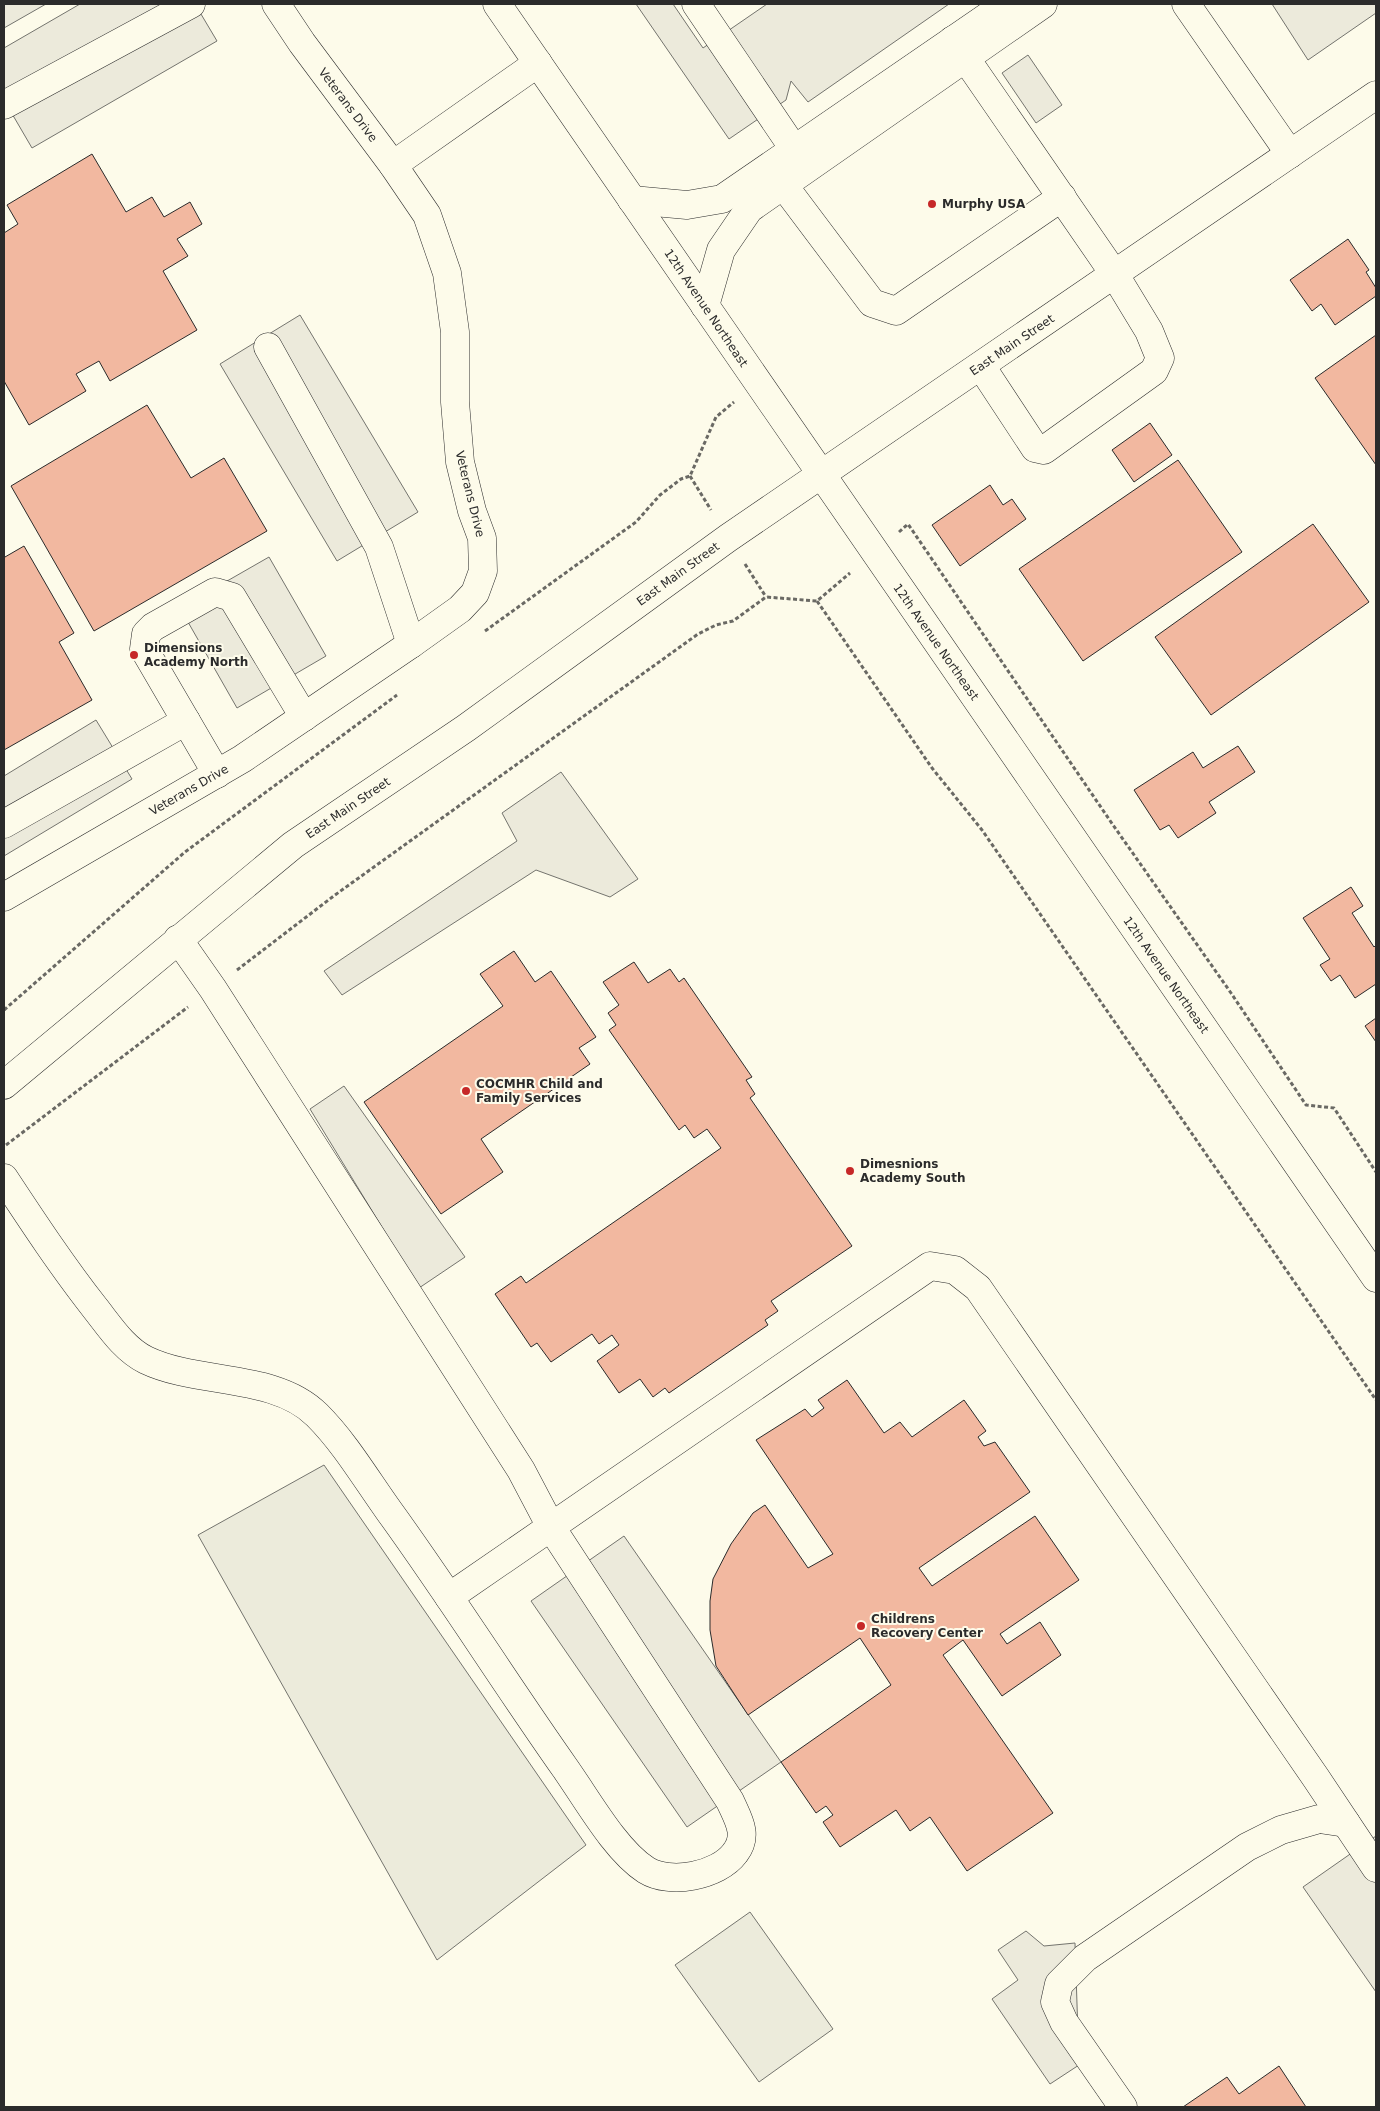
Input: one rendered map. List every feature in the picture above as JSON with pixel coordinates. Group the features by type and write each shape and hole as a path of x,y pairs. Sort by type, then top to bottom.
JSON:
{"street":[{"path":"4,105 192,4"},
{"name":"Veterans Drive","path":"4,897 218,774 412,644 460,609 475,592 483,571 482,538 472,511 460,462 455,402 455,332 447,273 427,215 393,165 302,43 276,4"},
{"name":"12th Avenue Northeast","path":"497,4 1376,1278"},
{"path":"696,4 794,149"},
{"path":"632,200 687,205 722,199 776,176 960,48 1006,4"},
{"path":"705,306 721,250 794,149 960,48 1043,4"},
{"path":"1186,4 1290,154"},
{"path":"960,48 1115,274 1149,331 1160,358 1154,371 1044,450 1035,448 981,366"},
{"path":"393,165 538,63"},
{"name":"East Main Street","path":"4,1085 293,845 466,728 728,538 1376,94"},
{"path":"776,176 872,303 896,311 1062,197"},
{"path":"268,348 379,546 412,644"},
{"path":"218,774 144,649 146,634 153,627 215,592 232,597 304,717"},
{"path":"4,824 186,721"},
{"path":"4,1178 82,1291 116,1336 134,1353 163,1367 290,1396 317,1415 342,1445 449,1597 613,1837 630,1858 648,1871 663,1876 681,1877 704,1873 720,1866 734,1855 741,1842 742,1828 730,1801 551,1528 522,1470 213,989 178,939"},
{"path":"449,1597 930,1266 955,1270 978,1288 1376,1868"},
{"path":"1123,2107 1064,2022 1055,2002 1059,1984 1084,1958 1247,1847 1281,1830 1319,1819 1346,1823"}],"path":[{"path":"4,1147 343,889 698,634 716,625 733,621 766,598 817,601 908,524 1306,1104 1334,1108 1376,1172"},
{"path":"817,601 932,768 988,838 1376,1400"}],"shaded area":[{"path":"4,4 46,4 4,28"},
{"path":"80,4 195,4 217,41 32,148 4,100 4,48"},
{"path":"636,4 673,4 703,48 767,4 949,4 808,102 791,81 786,100 729,139"},
{"path":"1272,4 1376,4 1376,13 1308,60"},
{"path":"1028,55 1062,105 1036,123 1002,73"},
{"path":"300,315 418,512 337,561 220,364"},
{"path":"269,557 326,656 237,708 180,608"},
{"path":"96,720 132,779 4,856 4,776"},
{"path":"561,772 638,879 610,897 536,870 342,995 324,971 517,841 502,813"},
{"path":"344,1086 465,1257 419,1288 310,1109"},
{"path":"324,1465 586,1845 437,1960 198,1535"},
{"path":"624,1536 781,1762 687,1827 531,1601"},
{"path":"1376,1836 1376,1992 1303,1887"},
{"path":"750,1912 833,2029 759,2082 675,1965"},
{"path":"1026,1931 1044,1946 1075,1943 1079,2065 1050,2084 992,1999 1018,1980 998,1950"}],"building":[{"path":"92,154 126,212 152,197 164,217 190,202 202,224 177,239 188,256 163,271 197,330 110,381 99,361 76,374 86,391 29,425 4,381 4,233 18,224 7,205"},
{"path":"1348,239 1369,270 1366,272 1376,288 1376,296 1335,325 1321,304 1312,311 1290,280"},
{"path":"1376,335 1376,465 1315,378"},
{"path":"147,405 191,478 224,458 267,531 94,631 11,486"},
{"path":"1150,423 1172,455 1134,482 1112,450"},
{"path":"1178,460 1242,552 1083,661 1019,569"},
{"path":"990,485 1003,505 1012,499 1026,519 960,566 932,525"},
{"path":"1313,524 1369,602 1211,715 1155,637"},
{"path":"24,546 74,633 59,642 92,700 4,750 4,555 5,557"},
{"path":"1238,746 1255,772 1209,802 1216,813 1178,838 1169,825 1160,830 1134,790 1193,752 1203,768"},
{"path":"1351,887 1363,906 1352,913 1374,947 1376,945 1376,984 1355,998 1340,975 1331,981 1320,965 1330,959 1303,918"},
{"name":"COCMHR Child and Family Services","path":"514,951 535,982 551,971 596,1037 579,1048 590,1064 481,1139 503,1172 441,1214 364,1102 503,1006 480,974"},
{"path":"634,962 648,983 670,969 679,982 684,978 752,1077 746,1080 755,1094 750,1098 852,1246 771,1301 778,1311 765,1320 768,1325 669,1393 665,1388 653,1397 640,1379 619,1393 597,1361 619,1345 612,1335 599,1344 592,1334 551,1362 537,1343 531,1347 495,1294 521,1276 526,1283 721,1148 707,1129 694,1138 685,1125 679,1130 609,1030 616,1025 608,1013 619,1005 603,982"},
{"path":"1376,1018 1376,1042 1365,1026"},
{"name":"Childrens Recovery Center","path":"847,1380 884,1433 900,1422 912,1437 964,1400 986,1431 978,1437 984,1446 995,1442 1030,1492 919,1568 932,1586 1035,1516 1079,1580 1000,1634 1007,1644 1040,1622 1061,1655 1002,1696 963,1640 943,1655 1053,1813 967,1871 930,1817 910,1831 896,1810 840,1847 823,1822 833,1815 826,1806 816,1813 781,1762 891,1685 860,1638 748,1715 716,1666 710,1630 710,1601 713,1579 731,1544 753,1513 765,1505 808,1568 833,1554 756,1440 805,1409 812,1417 824,1408 818,1400"},
{"path":"1279,2066 1306,2107 1183,2107 1227,2077 1239,2094"}],"place":[{"name":"Murphy USA","path":"932,204"},
{"name":"Dimensions Academy North","path":"134,655"},
{"name":"COCMHR Child and Family Services","path":"466,1091"},
{"name":"Dimesnions Academy South","path":"850,1171"},
{"name":"Childrens Recovery Center","path":"861,1626"}]}
